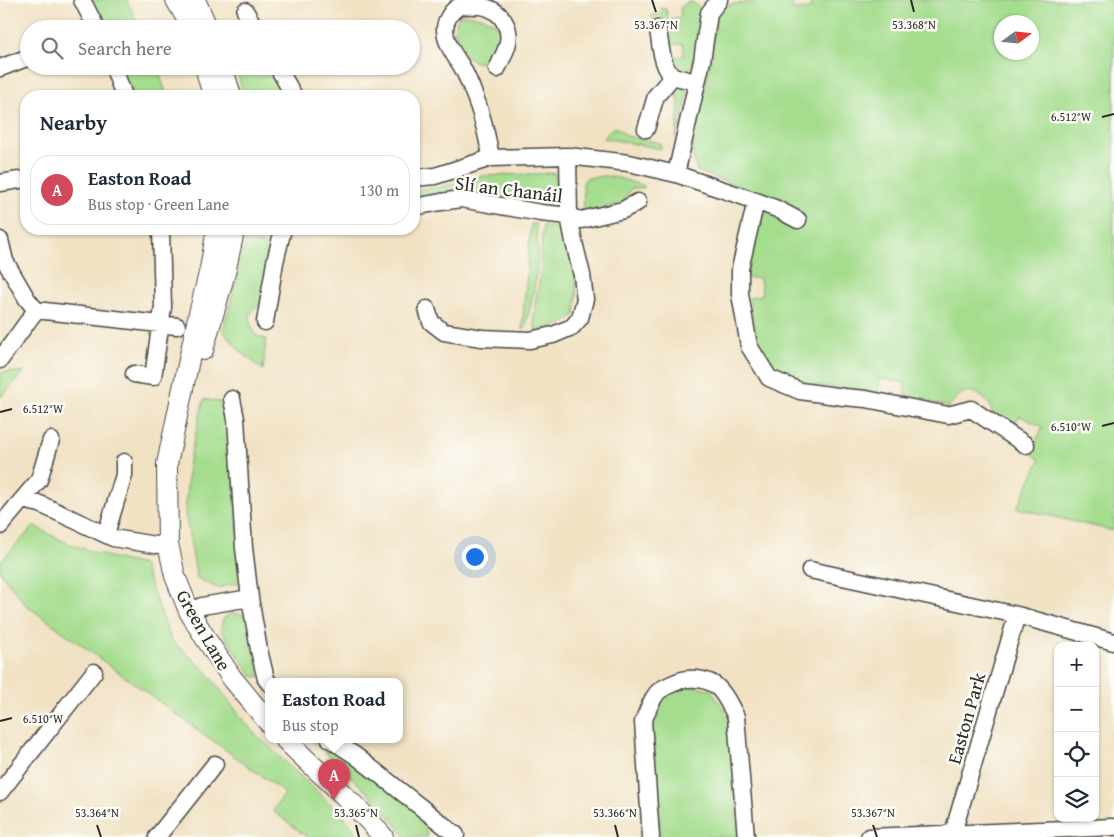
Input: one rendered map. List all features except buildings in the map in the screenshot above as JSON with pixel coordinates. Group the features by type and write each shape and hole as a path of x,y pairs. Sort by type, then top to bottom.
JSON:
{"street":[{"path":"176,0 186,20"},
{"path":"195,0 204,20"},
{"path":"676,174 698,82 709,13 719,0"},
{"path":"85,1 93,20"},
{"path":"491,158 485,125 474,92 464,70 447,42 444,28 449,16 459,7 489,7 501,15 507,26 509,37 507,48 496,70"},
{"path":"245,11 250,20"},
{"path":"658,29 663,59 667,70 673,76 698,82"},
{"path":"0,68 20,60"},
{"path":"116,75 122,90"},
{"path":"207,75 211,90"},
{"path":"219,75 222,90"},
{"path":"225,75 229,90"},
{"path":"282,75 291,90"},
{"path":"646,129 656,96 673,76"},
{"path":"420,177 435,176 491,158 568,156 629,163 676,174 756,200 798,220"},
{"name":"Slí an Chanáil","path":"427,309 431,322 444,332 482,338 530,340 553,335 572,327 580,318 585,299 570,216 568,156"},
{"path":"0,183 20,180"},
{"name":"Slí an Chanáil","path":"420,206 461,199 541,213 570,216 581,220 623,210 638,202"},
{"path":"756,200 740,269 740,294 749,346 770,378 800,391 866,399 948,415 970,409 1026,445"},
{"path":"134,374 153,377 169,325 163,307 161,235"},
{"name":"Green Lane","path":"216,235 167,464 168,544 175,576 189,611 232,678 265,718"},
{"path":"210,268 223,235"},
{"name":"Green Lane","path":"167,464 226,273 233,235"},
{"path":"265,322 282,235"},
{"path":"0,240 3,262 36,310 169,325"},
{"path":"0,360 36,310"},
{"path":"232,399 236,419 244,548 250,598 266,678"},
{"path":"0,526 39,480 51,440"},
{"path":"106,534 124,475 124,462"},
{"path":"22,500 40,504 113,538 155,545 168,544"},
{"path":"810,570 1017,615 1114,642"},
{"path":"189,611 202,606 250,598"},
{"name":"Easton Park","path":"953,833 1017,615"},
{"path":"0,792 94,672"},
{"path":"651,837 643,722 658,691 688,679 708,681 716,686 729,703 736,717 746,837"},
{"path":"289,743 372,823 383,837"},
{"path":"336,743 356,756 456,835"},
{"path":"158,837 215,764"},
{"path":"869,837 1114,827"}],"green space":[{"path":"91,0 127,0 136,20 101,20"},
{"path":"778,0 791,0 793,10 811,9 810,0 1114,0 1114,531 1017,508 1040,460 1030,452 1043,427 1020,416 1013,425 998,421 994,418 989,404 977,393 968,392 960,395 949,407 905,396 905,383 880,379 878,393 798,383 778,374 766,362 756,343 749,298 762,295 760,278 747,278 747,262 755,224 773,199 697,171 691,149 701,109 716,16 723,7 733,4"},
{"path":"689,2 697,5 701,13 693,66 684,71 675,68 672,62 672,57 684,56 683,44 671,45 659,23 653,21 652,15 662,13 661,8 666,9 668,19 681,17 680,8"},
{"path":"459,15 485,18 498,26 500,42 492,56 484,63 475,62 456,47 455,28"},
{"path":"126,75 160,75 165,90 132,90"},
{"path":"238,75 261,75 262,77 272,75 281,90 242,90"},
{"path":"678,85 684,86 688,94 676,139 679,101 673,88"},
{"path":"612,128 617,128 627,136 660,143 661,149 604,138"},
{"path":"555,173 558,201 552,207 420,201 420,189 437,188 482,176"},
{"path":"604,176 619,178 644,186 644,188 631,188 620,204 584,213 583,184 586,178"},
{"path":"531,224 536,224 537,264 534,290 525,329 522,329"},
{"path":"543,225 558,229 567,243 575,274 577,294 575,315 564,323 536,332 534,311 540,277"},
{"path":"246,235 264,235 261,245 271,250 261,305 250,314 256,336 266,339 263,370 240,351 223,331"},
{"path":"3,372 24,372 0,398 0,375"},
{"path":"204,399 219,402 223,411 229,415 242,582 217,588 197,578 185,513 189,461"},
{"path":"34,526 67,543 109,557 143,565 171,640 206,671 251,730 343,816 360,837 307,837 273,811 285,793 26,605 0,572 0,562"},
{"path":"230,613 248,617 260,677 252,676 221,630 222,620"},
{"path":"681,685 710,689 733,722 738,836 660,837 652,722 655,708 669,690"},
{"path":"314,743 328,743 431,818 430,826 425,830 428,837 405,837 384,810"}],"place":[{"name":"Easton Road","path":"334,800"}]}
